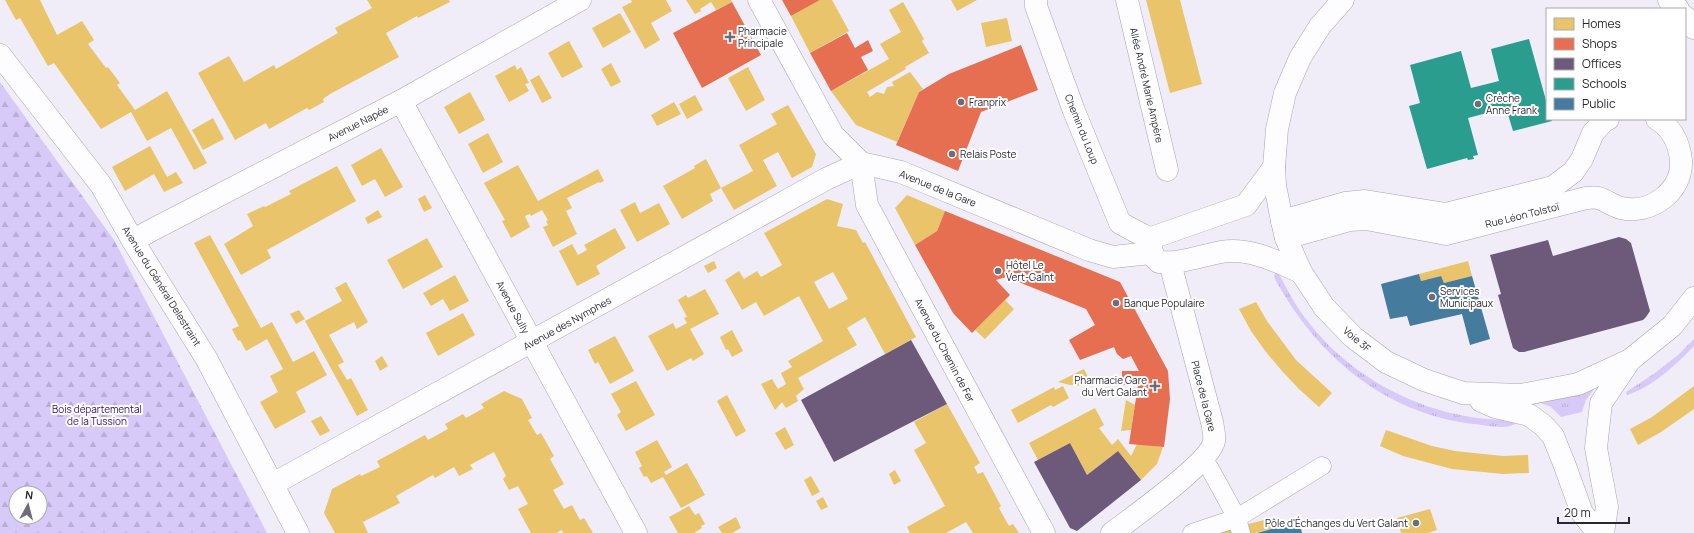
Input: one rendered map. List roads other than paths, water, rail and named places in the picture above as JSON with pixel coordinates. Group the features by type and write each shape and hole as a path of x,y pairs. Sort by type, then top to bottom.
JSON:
{"street":[{"name":"Avenue Napée","path":"133,241 401,101 580,0"},
{"path":"759,0 833,135 861,163"},
{"name":"Chemin du Loup","path":"1036,0 1036,6 1074,111 1120,223 1152,246"},
{"name":"Allée André Marie Ampère","path":"1127,0 1167,170"},
{"name":"Voie 3F","path":"1343,0 1320,26 1304,51 1285,92 1277,129 1274,167 1275,184 1284,230 1301,272 1324,307 1353,337 1393,365 1424,380 1463,392 1521,395 1578,384 1630,360 1672,326 1694,298"},
{"path":"1669,0 1677,8"},
{"path":"1686,18 1694,28"},
{"name":"Avenue du Général Delestraint","path":"0,55 101,185 133,241 206,358 298,533"},
{"name":"Avenue Sully","path":"401,101 636,533"},
{"name":"Rue Léon Tolstoï","path":"1284,230 1344,202 1365,201 1446,214 1553,186 1573,172 1582,159 1593,133 1606,120"},
{"name":"Rue Léon Tolstoï","path":"1284,230 1366,219 1446,234 1586,198 1598,198 1621,208 1636,209 1652,206 1666,197 1676,184 1681,168 1680,149 1671,131 1665,124 1659,120"},
{"name":"Avenue de la Gare","path":"861,163 901,172 1089,250 1113,257 1152,246"},
{"name":"Avenue des Nymphes","path":"273,484 826,179 861,163"},
{"name":"Avenue du Chemin de Fer","path":"861,163 866,205 1044,533"},
{"path":"1274,167 1246,205 1154,238 1152,246 1159,262 1170,263 1222,252 1257,253 1301,272"},
{"name":"Place de la Gare","path":"1112,533 1176,484 1203,460 1214,442 1212,422 1170,263"},
{"path":"1603,533 1607,507 1596,448 1602,403 1630,360"},
{"path":"1463,392 1494,408 1529,415 1543,425 1553,436 1566,466 1582,513 1598,533"},
{"path":"1192,533 1239,525 1322,466"},
{"path":"1209,467 1239,525"}],"place":[{"name":"Pharmacie Principale","path":"730,37"},
{"name":"Franprix","path":"961,102"},
{"name":"Crèche Anne Frank","path":"1478,104"},
{"name":"Relais Poste","path":"952,154"},
{"name":"Hôtel Le Vert-Galnt","path":"998,271"},
{"name":"Services Municipaux","path":"1432,297"},
{"name":"Banque Populaire","path":"1116,303"},
{"name":"Pharmacie Gare du Vert Galant","path":"1155,386"},
{"name":"Pôle d'Échanges du Vert Galant","path":"1416,523"}],"park label":[{"name":"Bois départemental de la Tussion","path":"97,414"}]}
